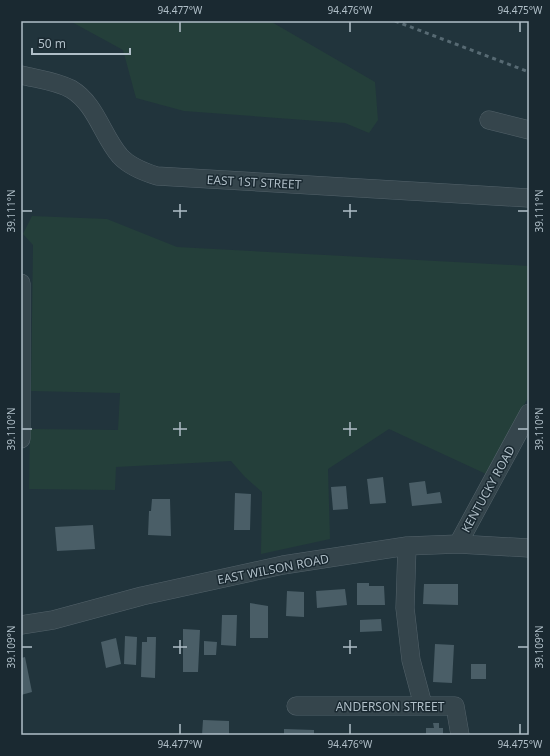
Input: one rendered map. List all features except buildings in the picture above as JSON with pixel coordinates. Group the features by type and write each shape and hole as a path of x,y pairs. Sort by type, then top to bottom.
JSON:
{"street":[{"name":"EAST 1ST STREET","path":"21,75 62,85 72,90 90,106 120,156 140,170 157,176 529,198"},
{"path":"489,120 529,130"},
{"path":"21,282 21,439"},
{"name":"KENTUCKY ROAD","path":"458,544 529,413"},
{"name":"EAST WILSON ROAD","path":"21,625 54,620 142,596 283,565 407,546 458,544 529,548"},
{"path":"407,546 405,608 411,660 423,705"},
{"name":"ANDERSON STREET","path":"296,706 455,706 460,735"}],"green space":[{"path":"70,21 270,21 375,82 378,120 369,133 345,123 184,111 136,98 123,50"},
{"path":"32,216 107,219 177,247 529,266 529,396 486,474 389,429 328,469 330,539 261,554 262,492 245,477 231,461 116,467 115,490 29,489 30,429 118,430 120,393 31,391 33,245 23,234"}],"railway":[{"path":"395,21 529,72"}]}
